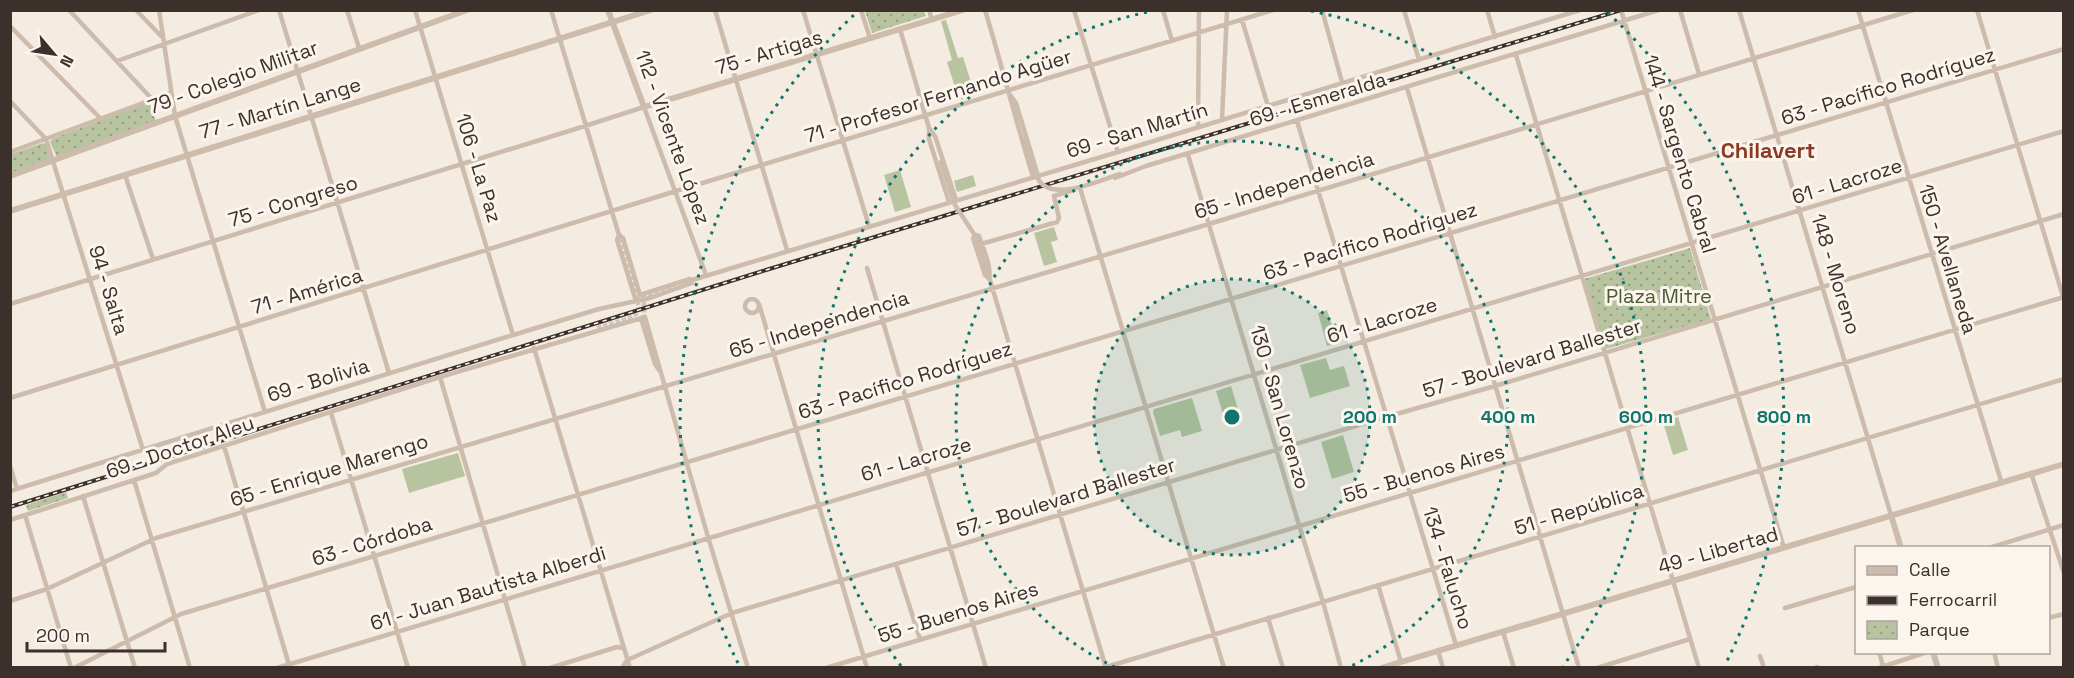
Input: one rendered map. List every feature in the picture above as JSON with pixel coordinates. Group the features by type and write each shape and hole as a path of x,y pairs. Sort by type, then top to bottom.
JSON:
{"street":[{"path":"69,10 152,99"},
{"path":"136,10 162,37"},
{"path":"159,10 175,116 265,412"},
{"path":"117,61 260,10"},
{"path":"279,10 389,373"},
{"path":"347,10 359,48"},
{"name":"106 - La Paz","path":"415,10 513,335"},
{"name":"79 - Colegio Militar","path":"10,176 467,10"},
{"path":"551,10 619,235 617,240 636,301"},
{"name":"112 - Vicente López","path":"608,10 676,191 704,276"},
{"name":"77 - Martín Lange","path":"10,210 651,10"},
{"path":"715,10 787,250"},
{"path":"803,10 869,226"},
{"path":"861,10 870,38"},
{"path":"929,10 932,20"},
{"name":"75 - Artigas","path":"585,126 644,106 963,10"},
{"path":"985,10 1024,139 1037,178 1043,186 1048,189 1063,190 1146,166"},
{"path":"1074,10 1118,152"},
{"path":"1162,10 1172,41"},
{"path":"1198,127 1199,10"},
{"path":"1222,120 1227,10"},
{"name":"71 - Profesor Fernando Agüer","path":"612,212 1273,10"},
{"path":"1322,10 1342,82"},
{"path":"1404,10 1419,60"},
{"path":"1487,10 1495,37"},
{"name":"69 - San Martín","path":"619,235 623,238 640,295 1036,177 1580,10"},
{"name":"144 - Sargento Cabral","path":"1622,10 1644,91 1784,548"},
{"name":"69 - Esmeralda","path":"980,242 1057,222 1059,218 1053,196 1659,10"},
{"path":"1680,10 1699,74"},
{"name":"148 - Moreno","path":"1739,10 1900,546"},
{"name":"150 - Avellaneda","path":"1858,10 2001,481"},
{"name":"65 - Independencia","path":"664,386 1209,224 1913,10"},
{"path":"1977,10 2063,298"},
{"path":"1242,20 1268,106"},
{"path":"10,26 101,119"},
{"path":"900,29 925,116 955,205 980,242 988,277 1105,667"},
{"name":"63 - Pacífico Rodríguez","path":"686,462 2064,49"},
{"path":"1516,55 1699,668"},
{"path":"1407,88 1579,668"},
{"path":"10,152 170,93"},
{"path":"1011,96 1011,105 1036,177"},
{"path":"10,101 46,139"},
{"name":"134 - Falucho","path":"1298,121 1456,645"},
{"name":"75 - Congreso","path":"10,304 585,126"},
{"path":"929,128 935,136 956,200"},
{"path":"929,128 929,139 949,202"},
{"name":"61 - Lacroze","path":"708,537 2064,131"},
{"name":"94 - Salta","path":"46,139 143,450"},
{"name":"130 - San Lorenzo","path":"1188,155 1341,668"},
{"path":"125,175 153,259"},
{"path":"1080,188 1224,668"},
{"name":"71 - América","path":"10,398 612,212"},
{"name":"57 - Boulevard Ballester","path":"627,660 732,613 2064,214"},
{"path":"867,268 986,668"},
{"name":"69 - San Martín","path":"689,281 704,276"},
{"name":"69 - San Martín","path":"636,301 650,298 704,276"},
{"path":"758,311 747,312 744,308 745,303 753,298 759,304 758,311 773,353 867,668"},
{"name":"55 - Buenos Aires","path":"826,668 2063,298"},
{"name":"69 - Bolivia","path":"10,491 513,335 599,309 636,301"},
{"name":"69 - Doctor Aleu","path":"10,520 156,473 166,464 534,348 643,317 660,363 659,370 664,386"},
{"name":"69 - Doctor Aleu","path":"565,339 597,328"},
{"path":"534,348 630,668"},
{"path":"440,377 525,668"},
{"name":"51 - República","path":"1105,667 2064,379"},
{"path":"664,386 748,668"},
{"name":"65 - Enrique Marengo","path":"10,601 47,589 151,540 664,386"},
{"path":"331,413 408,668"},
{"path":"224,446 289,666"},
{"name":"63 - Córdoba","path":"72,668 174,616 686,462"},
{"name":"49 - Libertad","path":"1382,668 2064,464"},
{"path":"10,466 17,489"},
{"path":"2031,473 2064,573"},
{"path":"134,480 190,668"},
{"path":"83,496 135,668"},
{"path":"26,515 72,668"},
{"path":"1995,546 2064,525"},
{"name":"61 - Juan Bautista Alberdi","path":"277,668 708,537"},
{"path":"2011,541 2012,546"},
{"path":"896,564 920,639"},
{"path":"1378,585 1401,662"},
{"path":"1785,608 1855,588"},
{"path":"1268,618 1283,668"},
{"path":"1503,632 1514,668"},
{"path":"1597,668 1690,639"},
{"path":"550,668 617,647 623,648"},
{"path":"1438,651 1443,668"},
{"path":"1881,667 1921,654"},
{"path":"1760,656 1764,668"},
{"path":"622,668 627,660"}],"green space":[{"path":"865,11 924,11 926,16 872,33"},
{"path":"946,20 958,58 963,57 975,95 959,100 947,62 952,60 941,21"},
{"path":"149,102 156,121 57,157 50,142 52,139"},
{"path":"46,144 50,160 11,174 11,154"},
{"path":"900,170 911,207 895,212 884,175"},
{"path":"973,175 976,186 957,192 954,181"},
{"path":"1054,227 1058,240 1051,242 1057,262 1044,266 1034,233"},
{"name":"Plaza Mitre","path":"1690,248 1711,319 1606,349 1584,279"},
{"path":"1327,310 1337,343 1327,346 1318,313"},
{"path":"1326,358 1330,370 1344,366 1350,386 1310,398 1300,365"},
{"path":"1231,386 1241,419 1226,424 1216,391"},
{"path":"1192,398 1202,431 1182,437 1180,430 1160,436 1154,409"},
{"path":"1678,417 1688,450 1673,455 1663,422"},
{"path":"1343,435 1354,472 1332,479 1321,442"},
{"path":"458,453 465,476 409,493 402,469"},
{"path":"66,492 68,498 28,511 26,505"}],"tunnel":[{"path":"597,328 630,318 639,312 637,294 619,235"},
{"path":"644,319 644,298 675,286"}],"railway":[{"path":"10,507 766,270 1621,10"}],"district":[{"name":"Chilavert","path":"1768,150"}]}
